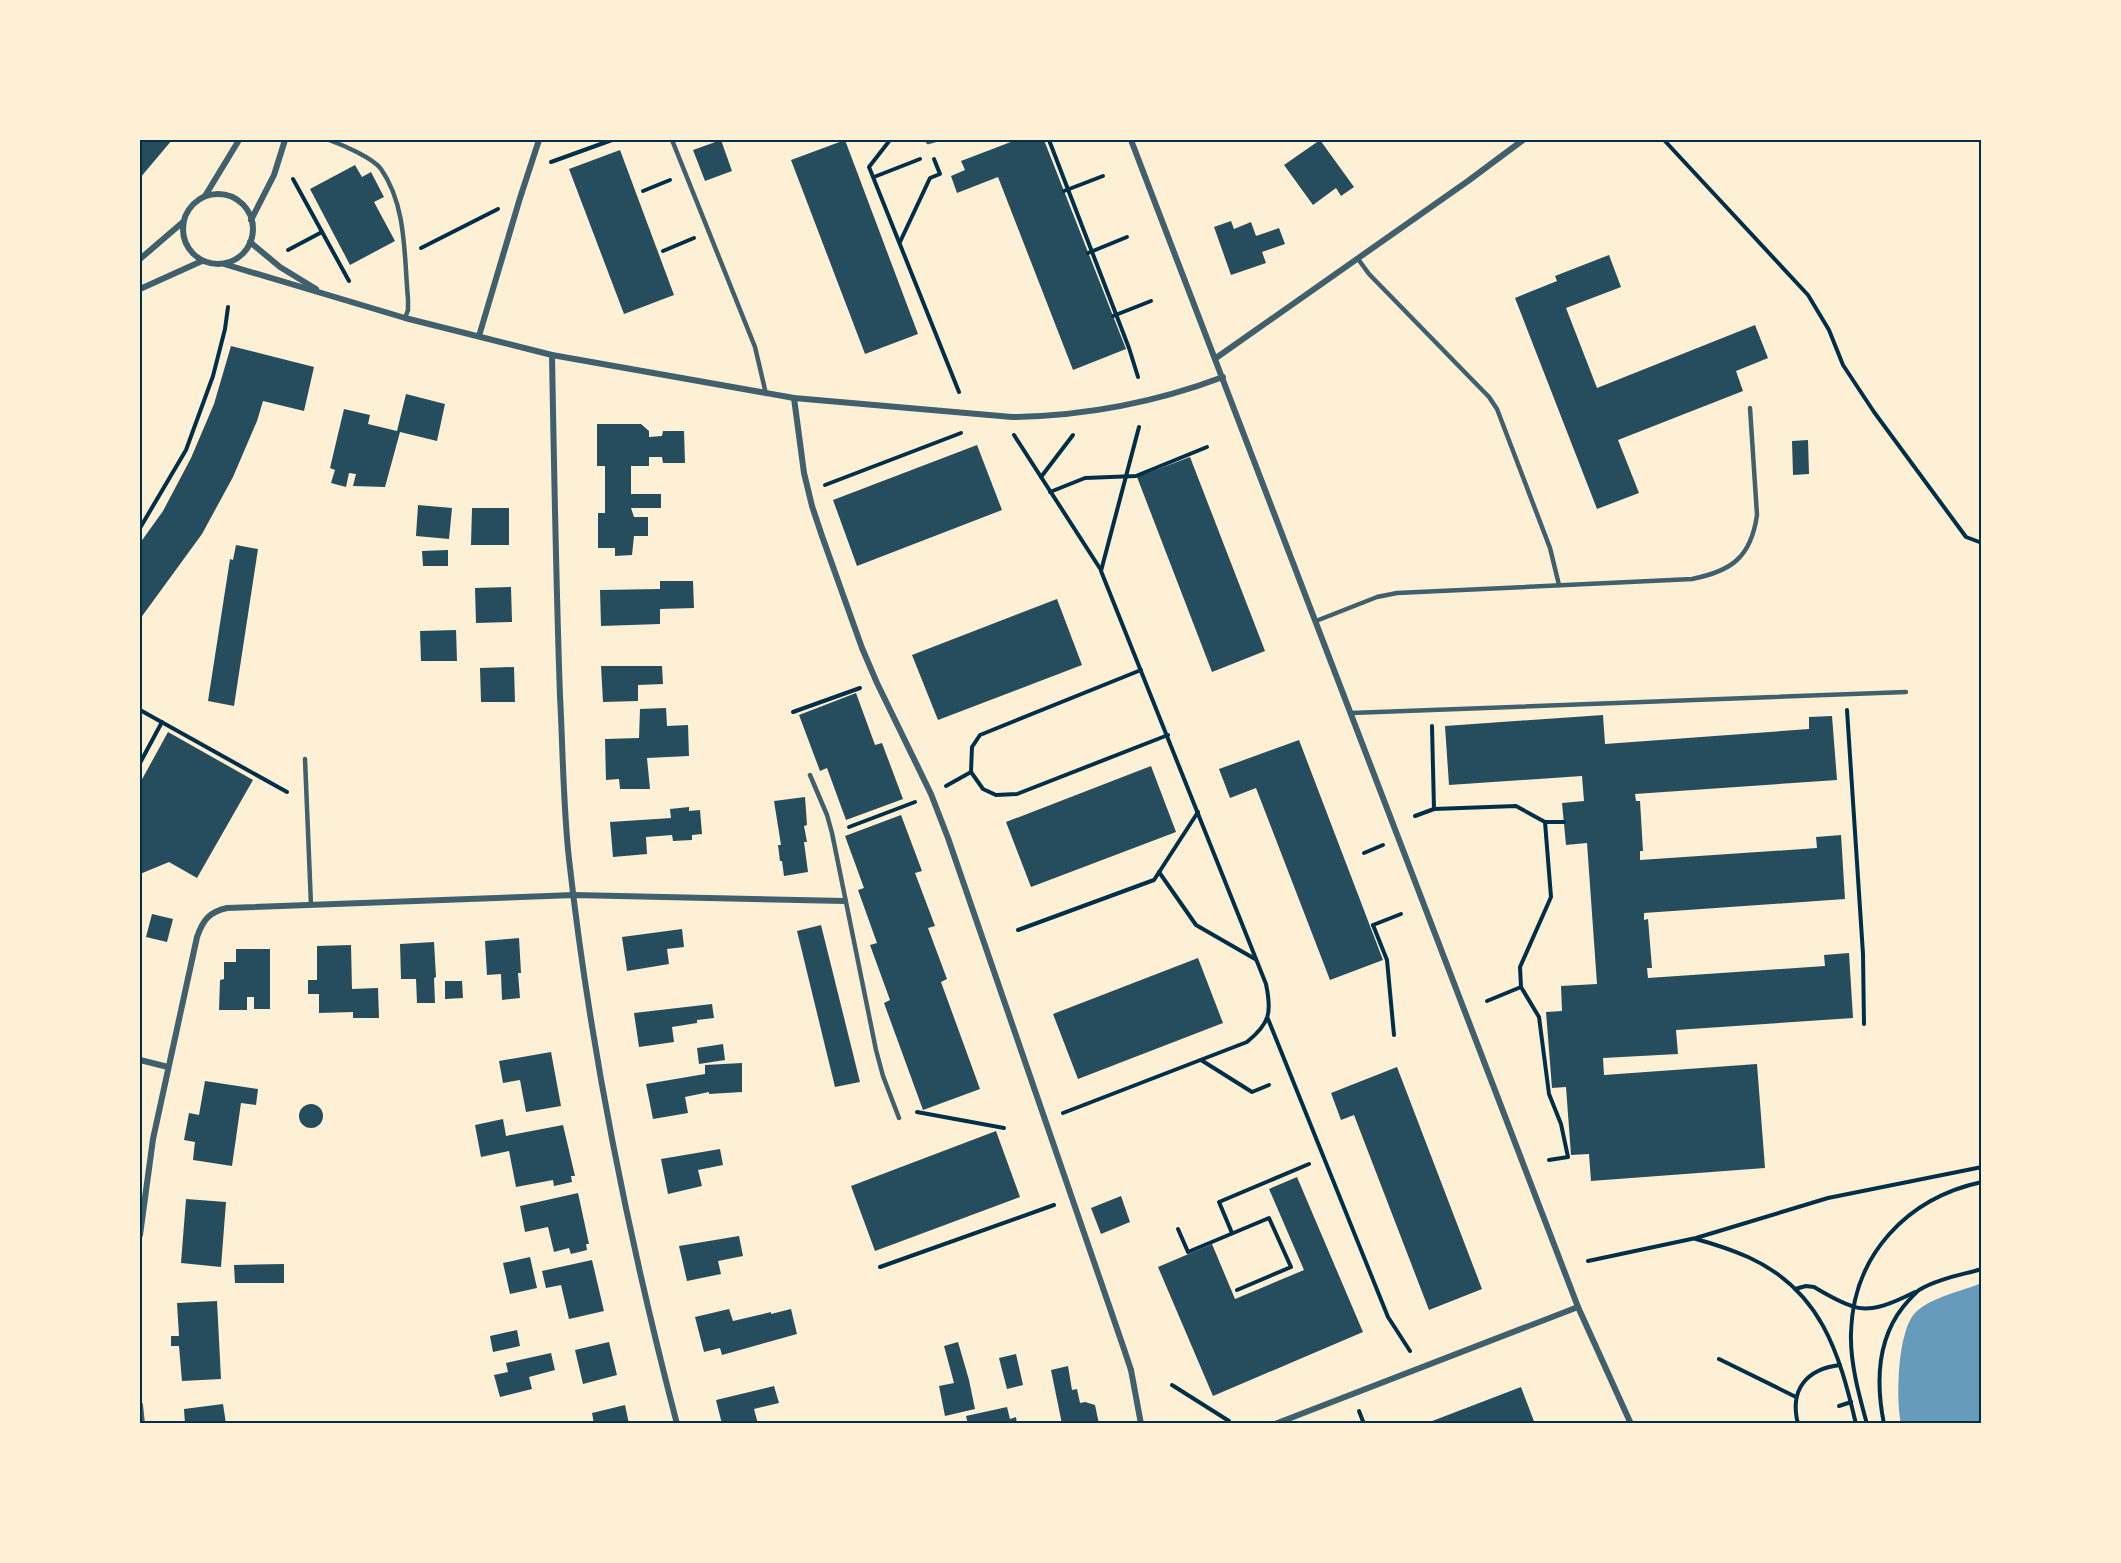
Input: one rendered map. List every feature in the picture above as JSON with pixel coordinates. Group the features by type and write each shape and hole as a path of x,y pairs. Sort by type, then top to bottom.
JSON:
{"street":[{"path":"205,196 239,140"},
{"path":"251,220 274,175 285,140"},
{"path":"479,336 539,140"},
{"path":"1131,140 1578,1307 1631,1424"},
{"path":"1215,358 1358,259 1523,140"},
{"path":"224,264 236,260 244,252 253,230 251,220 246,209 238,201 216,194 205,196 195,202 183,222 186,244 202,261 224,264 405,318 552,355 766,394 1012,417 1047,416 1079,414 1166,396 1223,377"},
{"path":"140,259 183,222"},
{"path":"250,242 280,267 324,294"},
{"path":"140,289 202,261"},
{"path":"552,355 561,717 565,813 574,895 589,1011 605,1101 641,1273 677,1424"},
{"path":"794,398 804,473 822,536 870,666 921,774 948,838 1131,1370 1141,1424"},
{"path":"140,1235 148,1166 197,937 206,916 216,911 227,908 574,895 846,900"},
{"path":"140,1060 168,1067"},
{"path":"1275,1424 1578,1307"},
{"path":"140,1405 142,1424"}],"lane":[{"path":"329,140 381,168 396,199 400,213 408,299 405,318"},
{"path":"672,140 754,347 766,394"},
{"path":"927,142 935,140"},
{"path":"1358,259 1369,274 1489,397 1497,409 1550,548 1559,585"},
{"path":"1316,621 1386,594 1692,579 1724,570 1738,560 1748,548 1755,531 1757,515 1750,408"},
{"path":"1351,713 1906,692"},
{"path":"305,759 311,905"},
{"path":"810,775 832,833 876,1050 899,1118"}],"path":[{"path":"548,163 612,140"},
{"path":"890,140 869,166 959,392"},
{"path":"1049,140 1138,377"},
{"path":"1664,140 1808,295 1829,330 1843,365 1874,412 1966,537 1982,543"},
{"path":"899,243 930,178 940,174 927,142"},
{"path":"874,177 932,154"},
{"path":"643,191 685,174"},
{"path":"1066,190 1103,176"},
{"path":"293,179 352,286"},
{"path":"404,256 520,198"},
{"path":"281,253 322,232"},
{"path":"663,251 708,232"},
{"path":"1090,252 1127,237"},
{"path":"1115,316 1151,301"},
{"path":"140,528 186,450 213,376 228,307"},
{"path":"1101,571 1139,428"},
{"path":"822,486 964,432"},
{"path":"1014,435 1101,571 1168,735 1256,960 1270,1003 1268,1019 1260,1032 1246,1042 1046,1119"},
{"path":"1041,477 1073,435"},
{"path":"1050,492 1086,478 1136,476 1207,447"},
{"path":"1141,670 980,735 972,747 971,772 983,789 996,795 1017,794 1168,735"},
{"path":"793,712 861,687"},
{"path":"1846,694 1863,954 1864,1024"},
{"path":"140,710 306,802"},
{"path":"1431,710 1434,809"},
{"path":"140,763 162,722"},
{"path":"832,833 917,802"},
{"path":"1415,816 1434,809 1516,806 1545,822 1564,822"},
{"path":"1018,930 1154,879 1198,812"},
{"path":"1545,822 1551,897 1520,968 1521,987 1539,1017 1549,1094 1561,1124 1568,1157 1549,1160"},
{"path":"1159,872 1196,925 1256,960"},
{"path":"1394,1035 1387,960 1372,925 1401,914"},
{"path":"1487,1001 1521,987"},
{"path":"1268,1019 1388,1317 1410,1351"},
{"path":"1201,1060 1252,1092 1269,1085"},
{"path":"899,1118 915,1112 1004,1128"},
{"path":"1232,1233 1219,1202 1310,1164"},
{"path":"1588,1261 1696,1238 1828,1198 1982,1167"},
{"path":"1867,1424 1854,1364 1851,1334 1854,1307 1861,1280 1891,1231 1913,1211 1940,1194 1961,1186 1982,1182"},
{"path":"880,1267 1073,1198"},
{"path":"1178,1228 1188,1252 1269,1218 1290,1267 1237,1290"},
{"path":"1696,1238 1749,1257 1774,1271 1821,1318 1840,1365 1856,1424"},
{"path":"1794,1290 1806,1286 1814,1287 1854,1307 1874,1307 1898,1300 1942,1280 1982,1269"},
{"path":"1884,1424 1881,1407 1880,1366 1887,1334 1900,1311 1920,1290"},
{"path":"1719,1359 1796,1397"},
{"path":"1798,1424 1795,1412 1796,1397 1802,1384 1813,1373 1826,1367 1840,1365"},
{"path":"1172,1385 1229,1421"},
{"path":"1839,1406 1851,1402"},
{"path":"1359,1411 1364,1424"}],"water":[{"path":"1981,1283 1981,1423 1901,1423 1899,1412 1900,1364 1905,1332 1910,1320 1924,1306"}],"building":[{"path":"140,140 172,140 140,178"},
{"path":"721,140 732,171 705,181 693,150"},
{"path":"845,140 918,334 865,354 791,160"},
{"path":"1016,140 1044,140 1126,349 1073,370 998,177 957,193 951,176 965,170 961,161"},
{"path":"1320,140 1354,187 1341,196 1336,188 1313,205 1284,165"},
{"path":"620,150 674,295 624,314 569,169"},
{"path":"355,165 362,177 371,172 384,197 374,202 395,241 350,265 310,189"},
{"path":"1231,221 1234,229 1251,222 1256,236 1279,228 1285,244 1262,252 1266,263 1231,275 1214,227"},
{"path":"1609,255 1621,287 1566,308 1597,388 1755,325 1768,358 1736,371 1743,391 1618,440 1639,493 1597,509 1515,298 1557,281 1555,276"},
{"path":"231,346 314,367 304,411 263,401 233,477 202,534 140,619 140,543 163,511 191,458 214,404"},
{"path":"406,394 445,404 437,441 400,432 385,487 353,486 356,474 349,473 346,487 331,483 335,470 330,468 344,409 370,415 368,424 397,431"},
{"path":"597,424 641,424 649,431 649,437 662,436 663,431 684,431 685,463 663,463 662,457 649,457 649,466 631,466 631,494 661,494 661,508 631,508 634,517 648,517 648,536 634,536 632,555 615,556 615,548 598,548 598,513 605,513 605,466 597,466"},
{"path":"1808,440 1809,474 1793,475 1792,441"},
{"path":"977,445 1002,510 857,566 833,500"},
{"path":"1190,457 1265,651 1212,672 1137,477"},
{"path":"418,505 452,508 449,539 416,536"},
{"path":"472,508 509,508 509,545 471,545"},
{"path":"236,545 258,549 234,706 208,701 230,559 233,560"},
{"path":"448,550 448,566 423,566 422,551"},
{"path":"660,581 693,581 694,608 660,609 660,624 601,626 600,590 660,589"},
{"path":"511,587 512,622 476,623 475,588"},
{"path":"1057,599 1082,665 938,720 912,655"},
{"path":"456,630 457,661 421,661 420,631"},
{"path":"601,666 662,666 663,684 638,685 638,701 603,702"},
{"path":"514,667 515,702 481,702 480,668"},
{"path":"856,693 875,745 882,743 903,799 846,820 827,768 820,771 799,715"},
{"path":"666,708 667,726 688,725 689,756 647,758 650,789 620,789 619,779 606,780 605,739 639,738 640,709"},
{"path":"1603,715 1605,744 1809,729 1809,717 1832,716 1837,780 1635,794 1636,801 1640,801 1643,851 1640,851 1640,860 1817,848 1816,837 1841,835 1845,899 1644,913 1644,920 1648,919 1652,968 1647,968 1648,978 1825,966 1824,955 1849,953 1853,1018 1676,1030 1678,1054 1603,1058 1604,1075 1757,1064 1765,1168 1591,1181 1589,1154 1571,1155 1566,1087 1552,1088 1546,1012 1562,1011 1561,986 1597,984 1587,843 1566,845 1562,803 1584,801 1582,776 1449,785 1445,726"},
{"path":"168,732 253,780 197,878 169,862 140,874 140,783"},
{"path":"1299,740 1383,960 1330,980 1256,788 1230,798 1219,769"},
{"path":"1151,766 1176,832 1031,887 1006,822"},
{"path":"805,797 807,825 804,826 807,842 804,842 808,872 784,876 782,861 780,861 778,845 781,845 774,801"},
{"path":"689,807 689,811 700,810 702,834 692,835 692,840 673,841 672,835 646,837 647,854 613,857 610,822 671,818 670,809"},
{"path":"901,815 922,871 915,873 935,926 928,928 947,979 941,982 980,1089 923,1110 884,1003 890,1000 870,945 877,943 858,890 864,888 845,836"},
{"path":"152,914 173,919 167,942 146,937"},
{"path":"821,925 860,1082 835,1087 797,931"},
{"path":"682,929 684,947 667,949 669,964 627,971 622,937"},
{"path":"519,938 520,998 502,1000 501,974 487,975 485,941"},
{"path":"434,942 435,1003 417,1003 416,979 401,979 400,944"},
{"path":"351,945 352,989 378,988 379,1018 353,1018 353,1012 319,1013 319,994 308,994 308,980 317,980 317,946"},
{"path":"236,949 270,949 270,1009 254,1009 254,997 247,997 247,1010 219,1010 220,980 224,979 224,962 236,962"},
{"path":"1198,958 1223,1023 1078,1079 1053,1014"},
{"path":"445,981 462,981 463,998 445,999"},
{"path":"712,1004 714,1018 672,1027 674,1042 639,1047 634,1013"},
{"path":"723,1044 725,1060 699,1064 697,1048"},
{"path":"551,1052 561,1106 526,1112 520,1080 503,1083 499,1061"},
{"path":"742,1063 742,1092 709,1094 709,1092 685,1097 688,1113 653,1119 646,1084 705,1074 705,1065"},
{"path":"1397,1067 1482,1289 1429,1310 1354,1115 1341,1120 1331,1093"},
{"path":"205,1081 258,1089 256,1105 241,1103 232,1166 193,1160 195,1142 184,1140 189,1113 199,1115"},
{"path":"311,1104 320,1107 323,1116 320,1125 311,1128 302,1125 299,1116 302,1107"},
{"path":"503,1119 506,1136 563,1125 575,1176 571,1176 572,1182 554,1186 553,1180 516,1187 509,1151 481,1157 475,1125"},
{"path":"996,1131 1020,1197 875,1251 851,1186"},
{"path":"720,1149 723,1165 698,1170 702,1186 668,1194 661,1159"},
{"path":"1297,1177 1363,1332 1213,1396 1158,1267 1212,1244 1235,1299 1304,1270 1269,1189"},
{"path":"578,1193 589,1244 586,1244 587,1250 571,1254 569,1248 554,1252 548,1227 525,1232 520,1206"},
{"path":"1121,1196 1130,1222 1101,1234 1091,1208"},
{"path":"186,1199 226,1202 221,1267 181,1263"},
{"path":"739,1236 743,1256 718,1261 721,1274 687,1281 679,1246"},
{"path":"530,1257 537,1288 510,1294 503,1263"},
{"path":"592,1260 604,1311 569,1319 561,1285 546,1288 542,1271"},
{"path":"284,1264 284,1283 235,1283 234,1265"},
{"path":"217,1301 221,1379 182,1381 179,1346 171,1346 171,1336 179,1336 177,1303"},
{"path":"729,1309 733,1321 791,1309 797,1334 722,1355 720,1348 704,1352 695,1317"},
{"path":"517,1330 520,1346 493,1352 490,1336"},
{"path":"609,1342 617,1375 583,1384 575,1350"},
{"path":"958,1342 975,1409 945,1416 939,1386 954,1383 944,1346"},
{"path":"551,1353 555,1370 529,1377 532,1389 500,1397 494,1375 508,1372 506,1363"},
{"path":"1016,1354 1023,1385 1007,1389 999,1358"},
{"path":"1068,1366 1072,1390 1077,1389 1080,1403 1095,1405 1099,1424 1062,1424 1051,1370"},
{"path":"774,1386 779,1403 754,1409 758,1424 722,1424 716,1400"},
{"path":"1521,1387 1535,1424 1427,1424 1427,1423"},
{"path":"223,1404 226,1424 185,1424 184,1409"},
{"path":"625,1405 629,1424 594,1424 592,1413"},
{"path":"1007,1407 1010,1419 1016,1417 1017,1424 968,1424 966,1416"}]}
